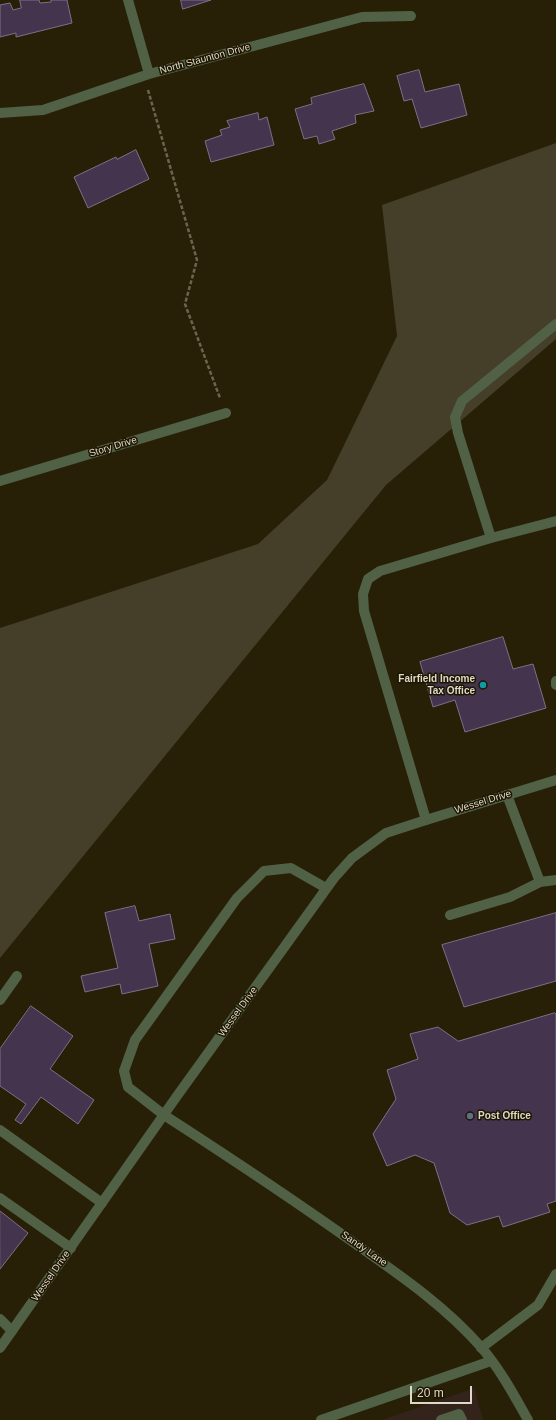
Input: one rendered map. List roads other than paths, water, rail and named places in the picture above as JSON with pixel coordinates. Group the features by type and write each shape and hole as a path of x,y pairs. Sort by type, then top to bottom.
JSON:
{"street":[{"path":"128,0 149,74"},
{"name":"North Staunton Drive","path":"0,113 43,110 149,74 362,17 412,16"},
{"path":"491,538 458,433 455,417 462,400 556,324"},
{"name":"Story Drive","path":"0,481 226,413"},
{"path":"426,820 364,611 363,594 368,579 380,571 491,538 556,521"},
{"name":"Wessel Drive","path":"0,1348 164,1114 326,888 352,858 386,833 556,780"},
{"path":"507,795 540,882"},
{"name":"Sandy Lane","path":"326,888 292,868 264,871 237,898 135,1040 124,1071 128,1088 164,1114 287,1195 404,1278 458,1322 482,1348 509,1386 528,1420"},
{"path":"450,915 510,897 540,882 556,880"},
{"path":"0,1000 17,976"},
{"path":"0,1130 102,1203"},
{"path":"0,1198 71,1248"},
{"path":"482,1348 538,1305 556,1274"},
{"path":"0,1319 12,1331"},
{"path":"321,1420 332,1418 491,1361"},
{"path":"441,1420 459,1414 462,1420"}],"place":[{"name":"Fairfield Income Tax Office","path":"483,685"},
{"name":"Post Office","path":"470,1116"}]}
